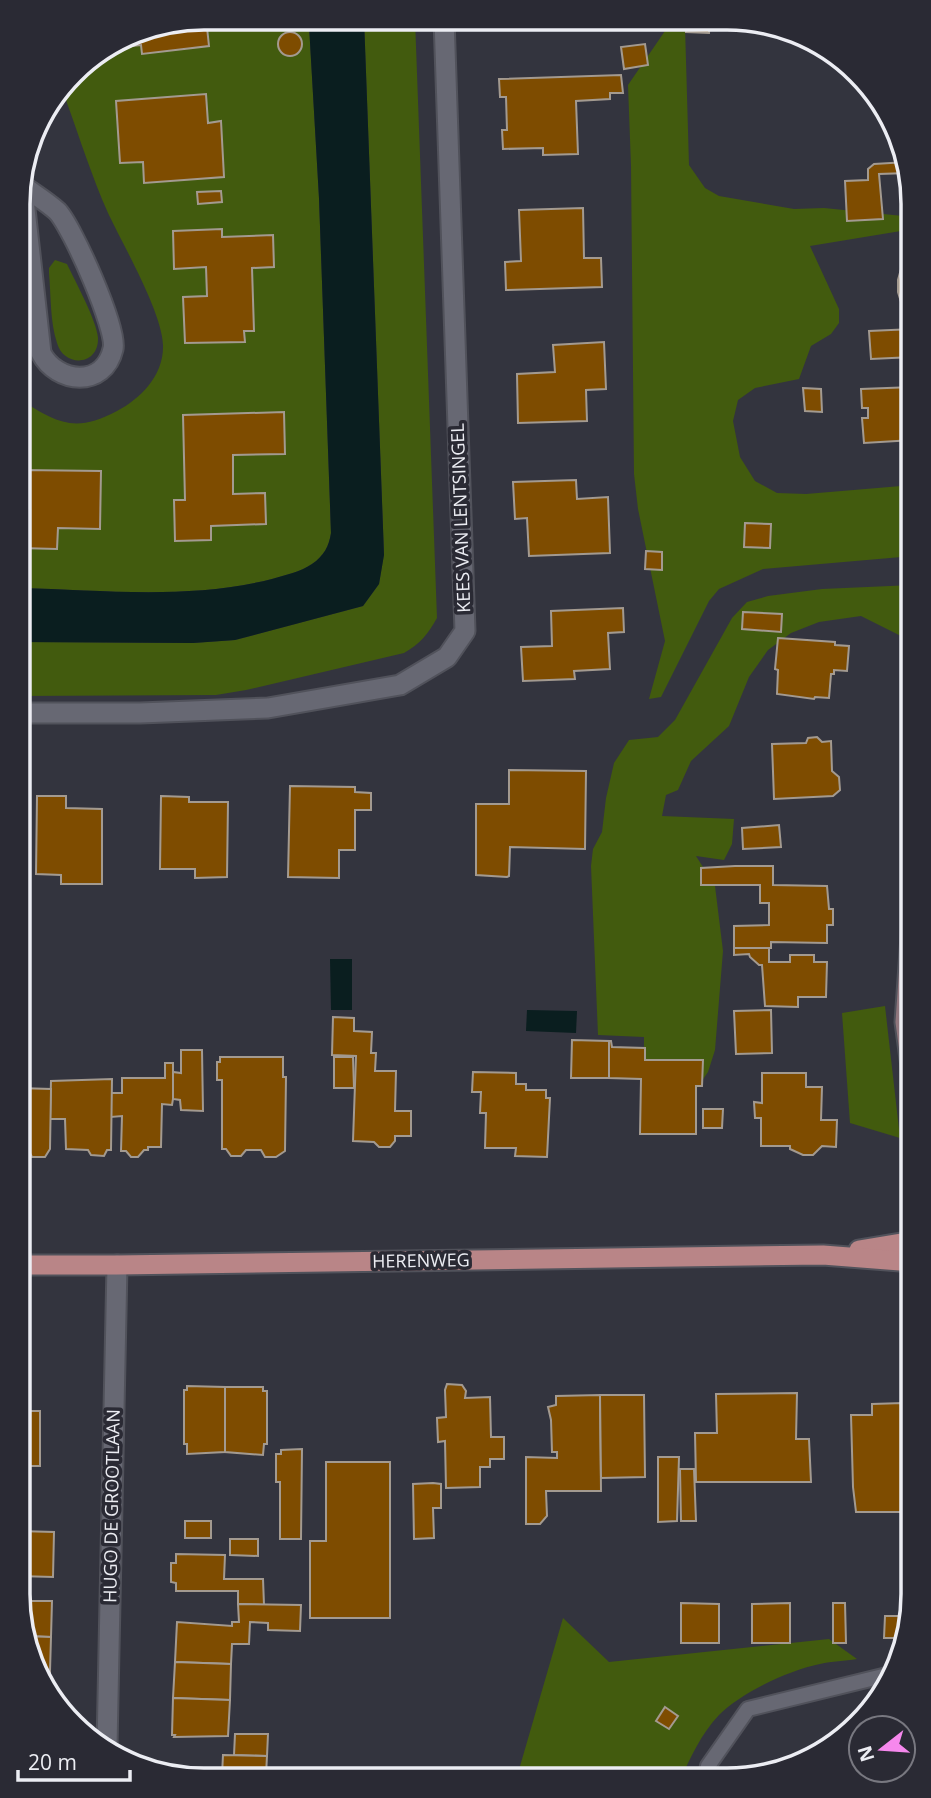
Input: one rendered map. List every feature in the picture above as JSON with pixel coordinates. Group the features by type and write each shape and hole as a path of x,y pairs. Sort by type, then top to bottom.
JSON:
{"main road":[{"name":"HERENWEG","path":"823,1255 901,1243"},
{"name":"HERENWEG","path":"30,1265 823,1255 901,1261"}],"street":[{"name":"KEES VAN LENTSINGEL","path":"30,713 140,713 268,708 400,685 447,657 465,631 444,30"},
{"path":"30,252 41,353 50,367 60,374 72,377 94,374 110,359 114,347 110,321 69,229 58,212 31,187"},
{"name":"HUGO DE GROOTLAAN","path":"107,1738 117,1265"}],"lane":[{"path":"708,1768 748,1709 880,1677"}],"green space":[{"path":"193,30 309,30 319,198 331,533 320,558 303,569 272,579 210,590 146,592 30,588 30,406 66,422 89,422 102,418 134,399 149,384 160,366 163,345 156,315 102,199 66,98 89,73 117,53 148,39"},
{"path":"364,30 415,30 437,618 423,638 404,653 246,690 216,695 30,696 30,642 193,643 235,640 363,606 379,584 384,554"},
{"path":"666,30 685,30 689,165 705,188 719,196 794,209 824,208 901,216 901,231 810,246 839,309 839,323 831,334 811,346 799,379 755,388 738,400 733,421 740,457 755,481 777,493 806,494 901,486 901,557 763,569 719,589 709,601 661,697 649,699 665,641 638,509 634,474 628,85"},
{"path":"55,260 67,264 97,331 97,347 87,358 73,360 66,357 57,343 49,273"},
{"path":"901,586 901,636 861,616 819,622 791,633 768,650 749,677 729,726 691,761 678,790 666,795 662,816 734,819 732,844 724,860 696,856 715,886 723,951 715,1050 708,1072 695,1091 644,1088 644,1037 598,1035 591,866 593,849 602,832 614,763 629,740 658,737 675,720 732,618 747,602 768,596 822,589"},
{"path":"885,1006 900,1138 850,1123 842,1013"},
{"path":"563,1618 609,1662 829,1639 857,1659 794,1671 740,1699 719,1715 707,1730 686,1768 519,1768"}],"shaded area":[{"path":"309,30 364,30 384,555 379,584 363,606 235,640 193,643 30,642 30,588 146,592 210,590 293,573 312,564 323,554 331,533 319,198"},
{"path":"330,959 352,959 352,1010 331,1010"},
{"path":"527,1010 577,1011 576,1033 526,1031"}],"building":[{"path":"207,30 209,46 142,54 141,45 132,46 170,33"},
{"path":"686,30 709,30 709,33"},
{"path":"290,32 299,35 302,44 299,53 290,56 281,53 278,44 281,35"},
{"path":"645,44 648,65 624,69 621,47"},
{"path":"621,75 623,93 610,93 610,99 576,101 578,154 543,155 543,148 503,149 502,130 507,130 506,97 500,97 499,79"},
{"path":"206,94 208,123 221,121 224,177 144,183 143,162 120,163 116,101"},
{"path":"896,163 898,170 898,173 879,174 883,219 847,221 845,181 868,180 868,169 874,164"},
{"path":"221,191 222,202 198,204 197,192"},
{"path":"583,208 584,258 601,258 602,287 506,290 505,262 521,261 519,210"},
{"path":"222,229 222,237 273,235 274,267 252,268 254,331 244,331 245,342 185,343 183,297 207,296 206,267 174,269 173,231"},
{"path":"901,269 901,302 898,292"},
{"path":"901,330 901,358 871,359 869,331"},
{"path":"604,342 606,389 586,390 587,421 518,423 517,374 555,372 553,345"},
{"path":"901,387 901,441 864,443 862,418 868,418 868,408 862,408 861,389"},
{"path":"803,388 821,389 822,412 805,411"},
{"path":"284,412 285,454 233,455 233,494 265,493 266,524 211,526 211,540 175,541 174,500 185,500 183,415"},
{"path":"30,470 101,471 100,529 58,528 57,549 30,548"},
{"path":"576,480 577,499 608,497 610,553 529,556 527,518 515,519 513,482"},
{"path":"745,523 771,524 770,548 744,547"},
{"path":"646,551 662,552 662,570 645,569"},
{"path":"623,608 624,632 608,633 610,669 574,671 575,679 523,681 521,647 552,646 551,611"},
{"path":"743,612 782,614 781,632 742,629"},
{"path":"778,638 835,642 835,645 849,646 847,671 834,670 834,674 831,674 829,698 814,699 777,694 778,670 775,669"},
{"path":"817,737 822,742 831,741 832,771 839,777 840,790 833,796 774,799 772,744 806,743 808,738"},
{"path":"509,770 586,771 585,849 510,847 509,876 476,875 476,804 509,804"},
{"path":"290,786 355,787 355,792 371,793 371,810 355,810 355,850 339,850 339,878 288,877"},
{"path":"37,796 66,796 66,808 102,809 102,884 61,884 61,875 36,874"},
{"path":"161,796 189,797 189,802 228,802 227,877 195,878 195,869 160,869"},
{"path":"779,825 781,847 743,849 742,828"},
{"path":"773,866 773,885 827,886 829,909 833,909 833,925 827,925 827,943 771,942 771,948 734,948 734,926 769,925 769,903 760,903 760,885 701,885 701,868"},
{"path":"734,948 769,948 769,962 790,962 790,955 814,955 814,962 827,962 826,997 798,997 798,1007 765,1006 762,965 749,954 734,955"},
{"path":"771,1010 772,1053 736,1054 734,1011"},
{"path":"333,1017 354,1018 354,1031 372,1032 371,1053 376,1053 375,1071 396,1071 395,1111 411,1111 411,1136 395,1136 390,1147 379,1147 374,1142 353,1141 356,1056 332,1055"},
{"path":"572,1040 609,1041 609,1078 571,1078"},
{"path":"609,1041 612,1047 645,1048 645,1060 703,1060 702,1086 696,1086 696,1134 640,1134 641,1079 609,1078"},
{"path":"181,1050 202,1050 203,1111 181,1110 180,1100 173,1099 173,1072 181,1073"},
{"path":"220,1057 283,1057 283,1077 286,1077 285,1151 276,1157 265,1157 261,1150 246,1150 241,1156 231,1156 226,1149 222,1149 222,1080 217,1080 217,1062 220,1062"},
{"path":"334,1057 353,1057 354,1088 334,1088"},
{"path":"165,1063 173,1063 173,1099 172,1105 162,1104 161,1147 148,1147 148,1150 144,1150 138,1157 131,1157 126,1151 121,1151 122,1116 111,1117 111,1093 122,1093 122,1078 165,1078"},
{"path":"473,1072 516,1073 516,1084 526,1084 526,1090 546,1090 546,1098 550,1098 547,1157 515,1156 516,1148 485,1148 486,1113 480,1113 481,1092 472,1092"},
{"path":"762,1073 806,1073 806,1087 822,1087 821,1120 837,1120 836,1147 822,1146 813,1155 803,1155 790,1149 790,1146 761,1146 761,1118 755,1118 754,1102 762,1103"},
{"path":"112,1079 111,1150 107,1150 104,1156 91,1155 88,1150 66,1149 65,1119 50,1119 51,1081"},
{"path":"30,1088 51,1089 50,1149 45,1157 32,1157"},
{"path":"703,1109 723,1109 722,1128 703,1128"},
{"path":"447,1384 462,1385 466,1391 465,1398 490,1397 491,1437 504,1437 504,1459 490,1459 490,1467 480,1467 480,1487 446,1488 445,1441 438,1442 437,1418 446,1417"},
{"path":"187,1386 225,1387 225,1452 187,1454 187,1444 184,1444 184,1390 187,1390"},
{"path":"225,1387 263,1387 263,1391 267,1391 267,1444 264,1444 263,1455 225,1452"},
{"path":"797,1393 796,1439 809,1439 811,1482 696,1482 695,1433 717,1433 716,1394"},
{"path":"600,1395 601,1491 546,1491 547,1516 540,1524 526,1524 526,1457 557,1458 557,1452 552,1452 548,1407 556,1405 556,1396"},
{"path":"600,1395 644,1395 645,1477 601,1478"},
{"path":"901,1403 901,1512 856,1512 851,1415 872,1415 872,1404"},
{"path":"30,1411 40,1411 40,1466 30,1466"},
{"path":"302,1449 301,1539 280,1539 280,1482 276,1482 276,1454 281,1454 281,1450"},
{"path":"658,1457 679,1457 677,1521 658,1522"},
{"path":"326,1462 390,1462 390,1618 310,1618 310,1541 326,1541"},
{"path":"680,1469 694,1469 696,1521 681,1521"},
{"path":"413,1484 441,1484 441,1508 433,1508 434,1538 414,1539"},
{"path":"185,1521 211,1521 211,1538 185,1538"},
{"path":"30,1531 54,1532 53,1577 30,1576"},
{"path":"230,1539 258,1539 258,1556 230,1555"},
{"path":"176,1554 225,1555 224,1579 263,1579 264,1605 238,1604 238,1591 176,1591 176,1583 171,1582 171,1563 176,1563"},
{"path":"30,1601 52,1601 51,1637 35,1636"},
{"path":"681,1603 719,1604 719,1643 681,1643"},
{"path":"790,1603 790,1643 752,1643 752,1604"},
{"path":"833,1603 845,1603 846,1643 833,1643"},
{"path":"238,1604 301,1605 300,1631 268,1630 268,1623 250,1622 249,1644 232,1644 231,1664 175,1662 177,1622 232,1626 232,1622 239,1622"},
{"path":"885,1616 900,1616 895,1638 884,1638"},
{"path":"35,1636 51,1637 50,1671 39,1650"},
{"path":"175,1662 231,1664 230,1700 173,1698"},
{"path":"173,1698 230,1700 228,1736 174,1737"},
{"path":"665,1707 678,1716 669,1729 656,1721"},
{"path":"235,1734 268,1734 267,1756 234,1755"},
{"path":"223,1755 267,1756 266,1768 222,1768"}]}
